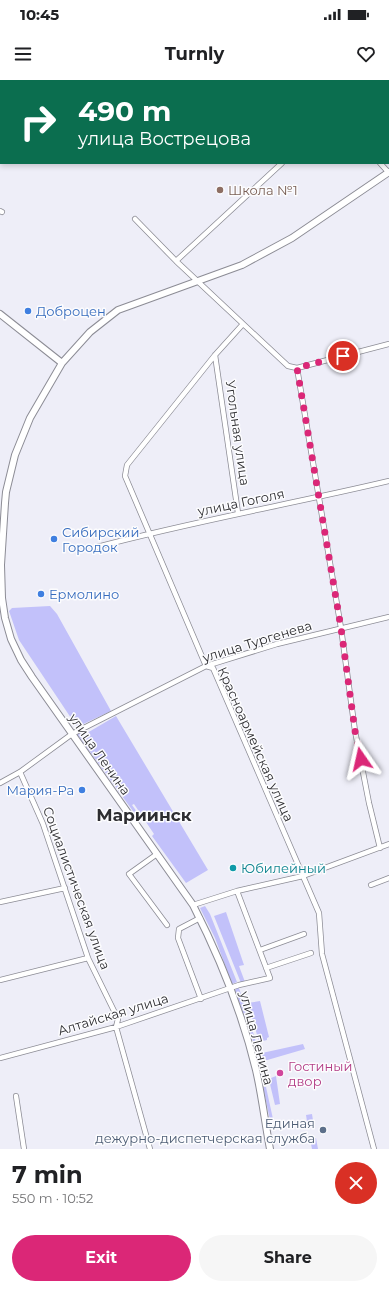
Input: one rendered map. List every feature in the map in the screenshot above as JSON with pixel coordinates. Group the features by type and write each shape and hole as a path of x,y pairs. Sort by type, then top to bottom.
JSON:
{"main road":[{"name":"улица Ленина","path":"270,1149 256,1070 238,1006 208,933 193,905 21,660 11,640 5,618 1,565 6,492 15,455 30,418 62,363 90,332 118,310 242,265 292,238 389,173"},
{"path":"0,314 62,363"}],"street":[{"path":"176,261 281,164"},
{"path":"381,164 389,173"},
{"path":"135,218 176,261 288,366 297,368 389,344"},
{"name":"Красноармейская улица","path":"243,324 215,355 127,465 125,476 206,666 213,668 319,913 322,954 374,1149"},
{"name":"Угольная улица","path":"215,355 238,513"},
{"path":"297,368 341,628 355,731 369,803 380,848"},
{"name":"улица Гоголя","path":"97,547 149,533 238,513 318,498 389,481"},
{"name":"улица Тургенева","path":"0,783 20,772 72,734 206,666 277,644 389,617"},
{"name":"Социалистическая улица","path":"20,772 43,824 88,958 118,1019 116,1027 150,1149"},
{"path":"193,905 237,891 303,876 389,844"},
{"path":"157,854 129,874 168,926"},
{"path":"371,885 389,878"},
{"path":"0,902 65,888"},
{"path":"237,891 266,968 311,953"},
{"path":"200,918 179,928 178,938 201,999"},
{"path":"260,950 304,934"},
{"path":"0,980 88,958"},
{"name":"Алтайская улица","path":"0,1058 116,1027 231,988 270,978 266,968"},
{"path":"16,1096 24,1149"}],"shaded area":[{"path":"50,606 57,614 111,711 77,727 19,640 9,611 12,608"},
{"path":"116,716 208,870 186,883 152,836 154,834 134,804 132,805 140,816 138,818 77,734 84,729 87,733"},
{"path":"205,906 210,914 237,982 232,984 215,938 200,908"},
{"path":"226,912 244,965 239,966 245,982 241,983 214,916"},
{"path":"239,988 257,1045 255,1046 235,990"},
{"path":"260,1001 269,1037 267,1040 259,1042 248,1003"},
{"path":"303,1044 305,1049 264,1061 262,1053"},
{"path":"276,1076 280,1104 275,1105 269,1080"},
{"path":"263,1087 266,1087 273,1119 270,1120"},
{"path":"312,1114 314,1127 308,1128 306,1115"},
{"path":"316,1138 318,1149 312,1149 310,1139"}],"place":[{"name":"Школа №1","path":"220,190"},
{"name":"Доброцен","path":"28,311"},
{"name":"Сибирский Городок","path":"54,539"},
{"name":"Ермолино","path":"41,594"},
{"name":"Мария-Ра","path":"82,790"},
{"name":"Юбилейный","path":"233,868"},
{"name":"Гостиный двор","path":"280,1073"},
{"name":"Единая дежурно-диспетчерская служба","path":"323,1130"}],"district":[{"name":"Мариинск","path":"144,815"}],"route":[{"path":"343,356 297,368 341,628 355,731 361,759"}]}
